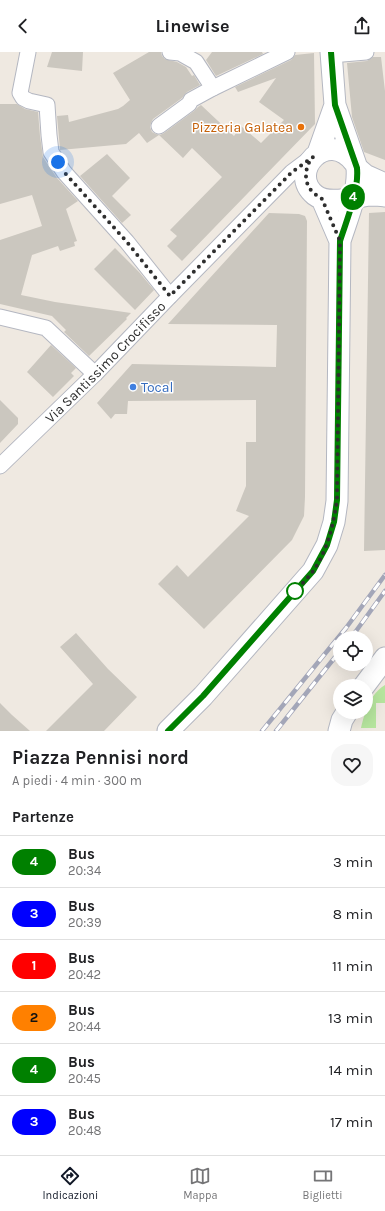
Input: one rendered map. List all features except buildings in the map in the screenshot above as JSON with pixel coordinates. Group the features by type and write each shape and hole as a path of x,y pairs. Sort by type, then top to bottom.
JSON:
{"street":[{"path":"28,52 20,92 23,98 48,105 51,152 64,172 127,242 170,296"},
{"path":"170,52 180,53 196,62 213,88"},
{"path":"159,126 189,104 191,100 287,52"},
{"path":"340,241 347,184 335,105 331,53 366,52"},
{"path":"335,105 315,155 308,164 306,180 309,188 315,194 347,184 365,175 385,184"},
{"path":"168,731 203,696 313,571 327,545 334,522 337,500 340,241 347,184 344,152 331,149 324,150 315,155"},
{"name":"Via Santissimo Crocifisso","path":"0,466 95,374 292,172 315,155"},
{"path":"347,184 372,195 385,196"},
{"path":"0,317 46,328 95,374"},
{"path":"369,679 385,658"},
{"path":"339,731 343,719"}],"green space":[{"path":"385,685 385,703 376,703 376,728 361,728 364,719 373,719 373,696"}],"railway":[{"path":"262,731 346,628 385,575"},
{"path":"356,631 385,591"},
{"path":"276,731 333,660"}],"bus line":[{"name":"4","path":"168,731 203,696 313,571 327,545 334,522 337,500 340,241 357,182 357,168 335,105 331,52"}],"place":[{"name":"Pizzeria Galatea","path":"301,127"},
{"name":"Tocal","path":"133,387"}],"route":[{"path":"58,162 64,172 127,242 170,296 292,172 313,157 308,164 306,180 309,188 322,199 340,241 337,500 334,522 327,545 313,571 293,593 295,591"}]}
